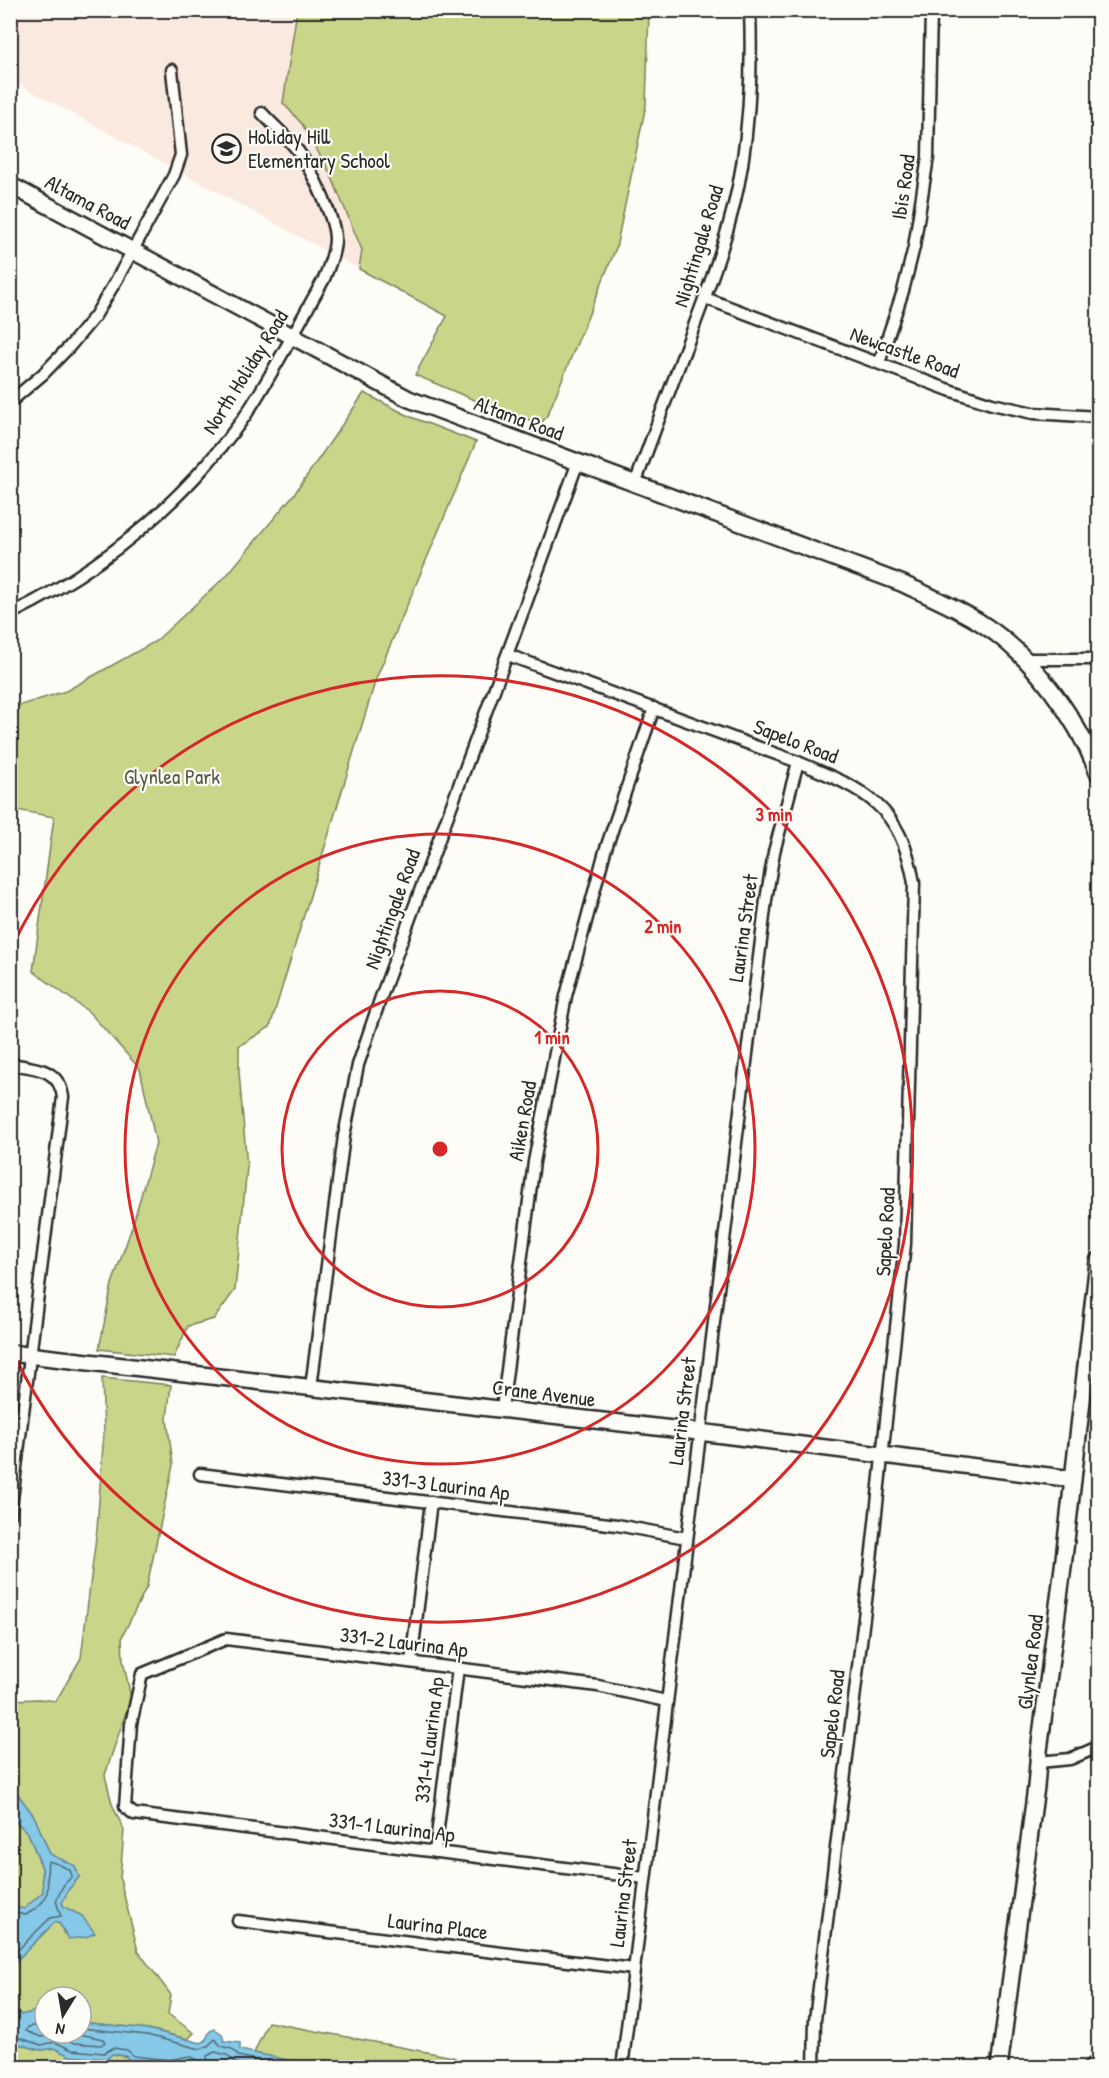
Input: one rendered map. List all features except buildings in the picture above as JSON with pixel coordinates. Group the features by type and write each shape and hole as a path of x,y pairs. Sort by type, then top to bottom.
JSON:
{"street":[{"name":"Nightingale Road","path":"635,483 705,298 725,236 742,165 749,106 750,10"},
{"name":"Ibis Road","path":"879,363 903,291 914,247 928,157 931,10"},
{"path":"10,402 43,374 94,316 133,251 174,175 181,155 172,70"},
{"name":"North Holiday Road","path":"10,614 67,583 110,554 150,523 192,480 240,423 324,279 331,262 335,238 328,212 308,167 295,147 262,113"},
{"name":"Altama Road","path":"10,185 409,399 902,583 945,603 984,625 1026,660"},
{"name":"Newcastle Road","path":"705,298 992,404 1033,413 1098,417"},
{"name":"Nightingale Road","path":"310,1387 344,1136 358,1065 536,574 550,544 578,462"},
{"name":"Sapelo Road","path":"508,655 844,781 872,797 888,814 910,859 914,883 905,1244 815,2020 814,2067"},
{"path":"1026,660 1098,659"},
{"path":"1026,660 1046,682 1063,707 1087,748 1098,773"},
{"name":"Aiken Road","path":"502,1409 534,1162 559,1026 605,851 654,708"},
{"name":"Laurina Street","path":"622,2067 765,900 774,852 798,762"},
{"path":"10,1064 56,1077 62,1086 63,1097 32,1356 10,1515"},
{"name":"Glynlea Road","path":"999,2067 1039,1761 1098,1261"},
{"name":"Crane Avenue","path":"10,1353 699,1432 1073,1479"},
{"name":"331-3 Laurina Ap","path":"201,1474 617,1525 686,1538"},
{"name":"331-4 Laurina Ap","path":"411,1662 431,1502"},
{"name":"331-2 Laurina Ap","path":"134,1814 125,1808 131,1724 142,1674 226,1639 598,1686 666,1701"},
{"name":"331-4 Laurina Ap","path":"435,1852 458,1668"},
{"path":"1039,1761 1070,1759 1098,1747"},
{"name":"331-1 Laurina Ap","path":"134,1814 645,1878"},
{"name":"Laurina Place","path":"238,1921 634,1969"},
{"path":"1088,2067 1098,2059"}],"shaded area":[{"name":"Holiday Hill Elementary School","path":"10,11 297,11 283,103 302,124 330,173 362,250 359,269 11,80"}],"green space":[{"path":"297,10 649,11 646,105 616,248 548,414 541,424 491,407 415,375 447,316 359,269 362,250 330,173 302,124 283,103"},
{"name":"Glynlea Park","path":"364,393 411,417 476,442 376,679 270,1027 239,1046 247,1167 235,1290 214,1319 188,1326 174,1357 99,1349 112,1284 132,1227 156,1143 140,1069 90,1013 33,971 54,817 11,809 11,708 66,691 156,641 227,575 295,493"},
{"path":"102,1378 171,1385 167,1419 173,1465 147,1586 122,1637 123,1661 131,1697 105,1775 112,1804 124,1830 120,1879 138,1951 171,1995 168,2014 194,2033 188,2039 148,2029 93,2023 93,1985 33,1985 33,2012 21,2015 13,2007 11,2008 11,1966 55,1922 60,1924 64,1934 82,1916 64,1907 62,1902 79,1877 75,1866 50,1854 34,1816 11,1785 11,1700 56,1701 81,1658 97,1529 104,1431"},
{"path":"10,1817 28,1833 42,1868 43,1892 24,1909 15,1907 11,1886"},
{"path":"268,2022 453,2057 473,2067 336,2067 254,2053"},
{"path":"11,2044 41,2050 54,2048 70,2056 107,2059 112,2054 172,2065 188,2062 201,2067 11,2068"}],"water":[{"path":"11,1785 34,1816 50,1854 75,1866 79,1877 69,1889 62,1903 64,1907 82,1916 95,1933 86,1937 68,1939 60,1924 55,1922 11,1966 11,1886 15,1907 24,1909 43,1892 42,1868 28,1833 11,1817"},
{"path":"13,2007 21,2015 33,2012 33,2045 93,2045 93,2023 148,2029 201,2043 205,2041 210,2031 215,2029 222,2034 224,2041 240,2043 240,2050 297,2062 336,2067 201,2067 188,2062 172,2065 130,2061 126,2056 112,2054 107,2059 70,2056 54,2048 41,2050 11,2044 11,2008"}],"place":[{"name":"Holiday Hill Elementary School","path":"227,148"}]}
